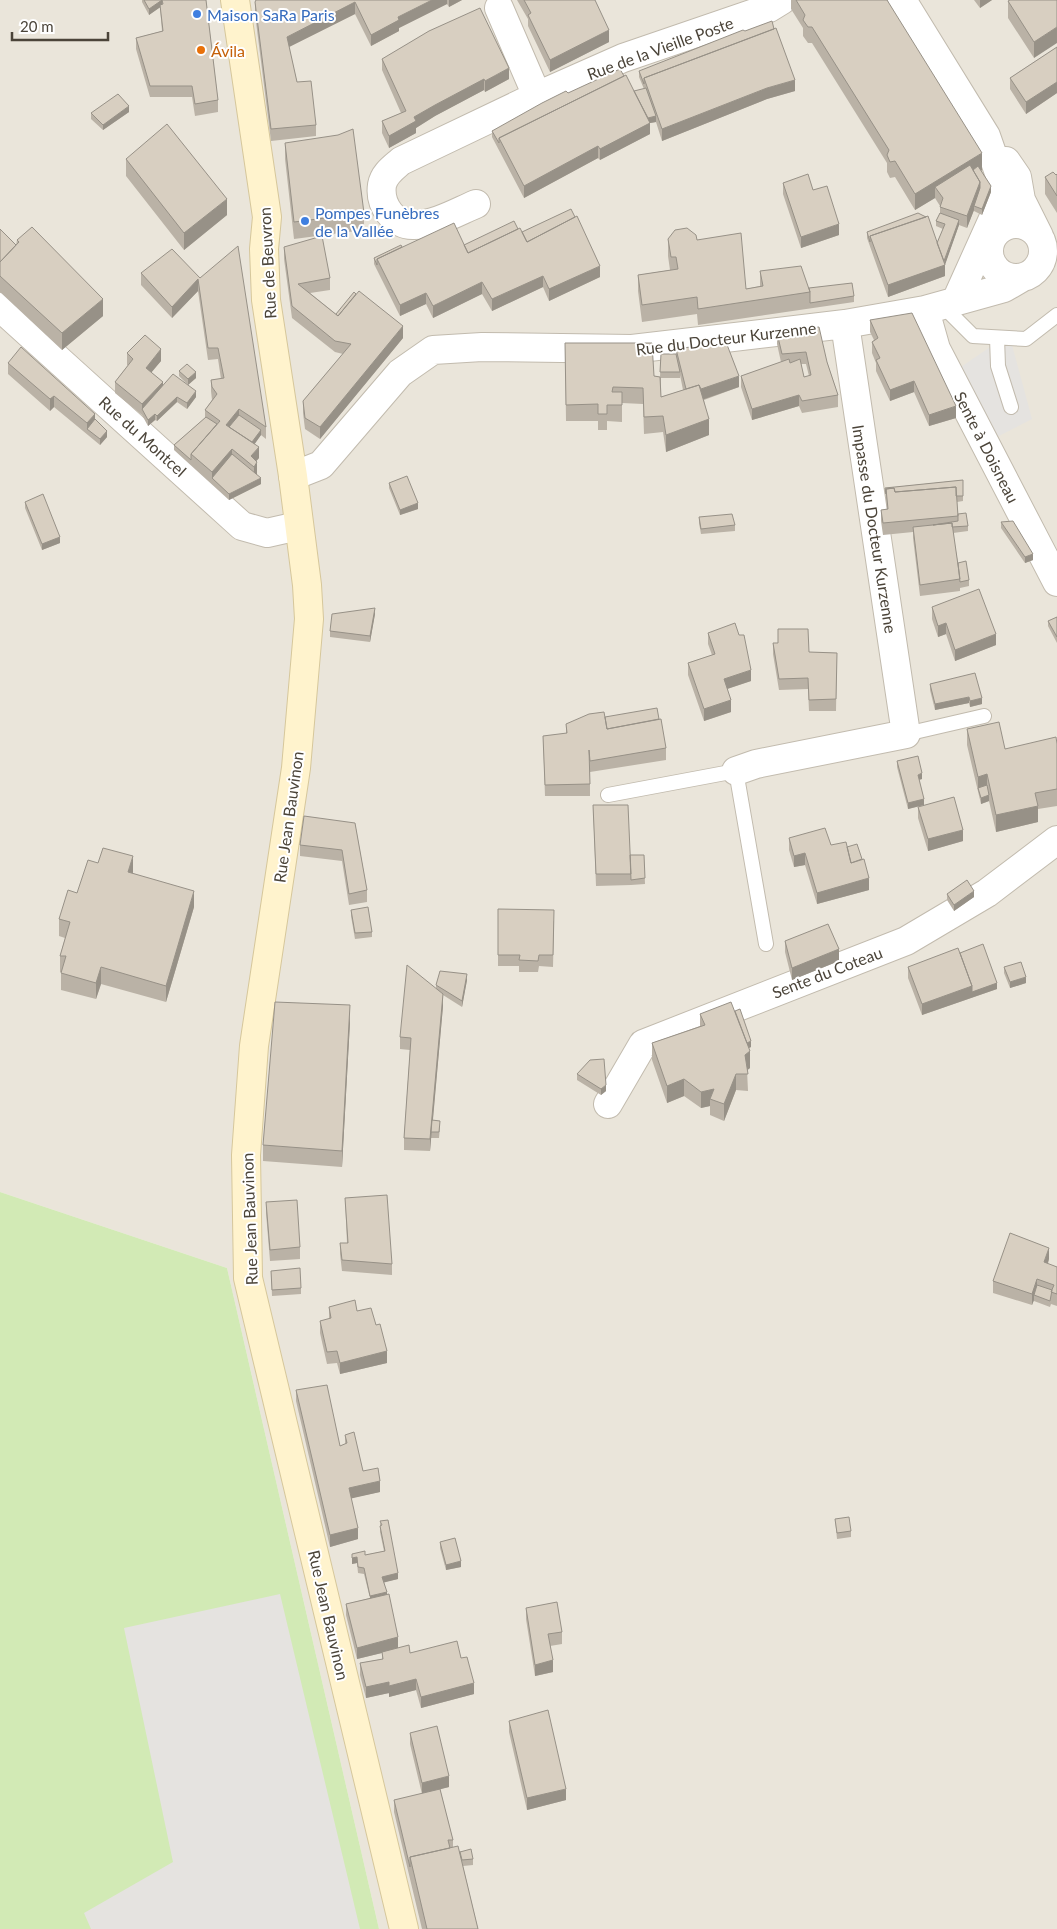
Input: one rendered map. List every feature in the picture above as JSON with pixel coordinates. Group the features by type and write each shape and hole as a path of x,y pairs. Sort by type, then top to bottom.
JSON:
{"main road":[{"name":"Rue de Beuvron","path":"235,0 267,217 264,250 266,300 293,476 298,526"},
{"name":"Rue Jean Bauvinon","path":"298,526 307,585 309,619 296,768 254,1046 246,1155 248,1278 404,1929"}],"street":[{"name":"Rue de la Vieille Poste","path":"476,204 427,224 404,224 388,212 383,202 382,185 388,172 401,161 537,96 623,58 769,8 782,0"},
{"path":"902,0 986,136 1017,177 1021,200 1039,236 1043,252 1038,268 1027,275 1006,276 994,266 989,249 995,234"},
{"path":"499,8 537,96"},
{"path":"974,260 997,210 1001,195 1000,176 986,136"},
{"path":"941,305 974,260 1002,228 1018,224 1034,230 1039,236"},
{"name":"Rue du Docteur Kurzenne","path":"293,476 320,465 400,373 433,350 482,347 632,349 845,324 941,305 1004,288 1027,275 1057,267"},
{"name":"Sente à Doisneau","path":"941,305 936,349 1057,582"},
{"name":"Rue du Montcel","path":"0,307 242,526 267,533 298,526"},
{"name":"Impasse du Docteur Kurzenne","path":"845,324 906,734"},
{"path":"736,771 756,764 906,734"},
{"name":"Sente du Coteau","path":"608,1104 642,1044 906,941 987,893 1057,840"}],"lane":[{"path":"941,305 973,336 1026,339 1057,315"},
{"path":"997,338 998,366 1011,407"},
{"path":"906,734 984,716"},
{"path":"608,795 736,771 766,944"}],"shaded area":[{"path":"0,0 1057,0 1057,1929 379,1929 227,1268 0,1192"},
{"path":"1009,334 1032,419 995,438 961,367"},
{"path":"280,1594 360,1929 91,1929 84,1913 173,1862 124,1628"}],"green space":[{"path":"0,1192 227,1268 379,1929 0,1929"}],"building":[{"path":"144,0 162,0 149,9"},
{"path":"162,0 206,0 218,100 195,104 192,86 150,86 136,38 163,31 160,5 163,4"},
{"path":"256,0 432,0 398,17 399,20 371,35 355,2 287,37 297,82 311,81 316,125 271,129"},
{"path":"524,0 595,0 609,30 550,60 528,15 531,13"},
{"path":"796,0 887,0 982,153 915,194 895,161 890,162 887,155 889,150 812,27 808,27 803,20 805,15"},
{"path":"1057,0 1057,27 1034,42 1008,1"},
{"path":"480,8 509,68 435,105 414,117 416,121 389,136 382,121 406,111 382,59 429,31"},
{"path":"772,21 774,29 644,78 644,84 639,71 743,30 745,31"},
{"path":"776,28 795,80 767,88 662,129 644,78"},
{"path":"1057,47 1057,82 1026,102 1010,78"},
{"path":"620,69 624,76 499,138 499,143 492,131 566,91 568,93"},
{"path":"626,75 650,123 600,149 598,146 524,186 499,138"},
{"path":"646,88 656,116 648,118 634,91"},
{"path":"118,94 129,106 103,125 91,113"},
{"path":"167,124 227,199 184,233 126,159"},
{"path":"353,129 364,213 294,222 285,143 338,135"},
{"path":"970,165 980,182 967,216 940,207 943,198 935,187"},
{"path":"978,166 991,186 982,209 974,206 980,182 973,170"},
{"path":"1053,172 1057,174 1057,196 1045,177"},
{"path":"808,174 813,190 827,186 839,224 801,237 783,183"},
{"path":"571,209 575,217 527,242 522,232"},
{"path":"918,213 926,217 870,236 870,242 867,232"},
{"path":"940,213 959,220 944,261 937,243 945,224 936,221"},
{"path":"577,216 600,266 549,289 543,276 492,299 482,282 433,306 426,293 400,305 377,259 454,223 468,253 520,228 527,242"},
{"path":"928,216 945,265 888,285 870,236"},
{"path":"514,221 518,229 468,253 464,245"},
{"path":"32,227 103,299 62,333 0,276 0,262 19,242 17,240"},
{"path":"687,228 696,235 697,240 741,233 746,289 763,286 760,271 801,266 810,292 698,309 697,297 642,305 638,275 678,269 676,257 671,257 668,239 675,230"},
{"path":"0,229 16,245 0,262"},
{"path":"322,236 330,278 298,284 338,316 359,291 403,326 320,427 305,418 303,401 351,344 335,341 292,306 284,247"},
{"path":"401,245 402,247 377,259 377,265 374,258"},
{"path":"238,246 266,427 239,409 226,425 259,447 251,456 257,462 254,467 232,449 212,472 191,454 220,421 205,410 217,394 212,387 211,380 224,378 218,348 208,348 198,279 172,307 141,273 172,249 200,278"},
{"path":"852,283 854,296 810,303 809,288"},
{"path":"354,292 356,294 338,316 336,314"},
{"path":"912,313 956,406 929,415 914,381 890,390 876,360 880,358 872,342 878,338 870,320"},
{"path":"819,327 827,362 838,395 802,401 799,395 752,409 741,376 789,359 790,363 800,359 804,377 811,375 806,352 782,354 777,333"},
{"path":"145,335 161,349 146,368 163,382 142,404 115,382 133,359 127,353"},
{"path":"726,342 739,376 701,389 699,385 686,389 676,349"},
{"path":"565,343 652,343 654,376 660,377 661,397 699,385 709,419 666,435 663,416 644,417 643,388 613,387 612,392 622,392 622,405 607,405 607,414 598,414 598,404 566,405"},
{"path":"21,347 95,414 87,423 54,396 50,399 8,363"},
{"path":"661,354 676,354 680,372 660,372"},
{"path":"187,364 196,372 188,379 179,371"},
{"path":"173,374 196,391 187,403 177,397 157,416 155,414 148,420 142,409"},
{"path":"239,415 261,430 252,442 229,427"},
{"path":"206,417 217,424 191,454 191,460 174,445"},
{"path":"95,419 107,431 100,439 87,429"},
{"path":"232,454 261,478 229,494 212,478"},
{"path":"407,476 418,503 400,510 389,483"},
{"path":"963,480 963,496 956,496 956,487 895,492 894,488 886,489 886,494 885,488"},
{"path":"956,487 958,516 883,523 881,510 888,509 886,489 894,488 895,492"},
{"path":"43,494 60,537 42,544 25,502"},
{"path":"966,513 968,526 952,527 952,523 933,525 958,521 958,514"},
{"path":"732,514 735,525 701,529 699,517"},
{"path":"1013,521 1033,554 1025,557 1001,522"},
{"path":"952,523 960,579 920,585 913,527"},
{"path":"966,561 969,580 960,582 958,563"},
{"path":"979,589 996,634 955,650 946,623 938,626 932,607"},
{"path":"375,608 370,636 330,631 332,614"},
{"path":"1057,617 1057,637 1048,621"},
{"path":"735,623 739,635 744,635 751,670 724,679 731,700 704,709 688,663 715,654 708,633"},
{"path":"778,629 808,629 809,652 837,653 836,699 809,700 808,678 779,679 773,643 778,643"},
{"path":"975,673 982,698 970,701 969,697 935,704 930,684"},
{"path":"657,708 659,719 607,729 605,717"},
{"path":"604,712 607,729 661,719 666,748 590,761 589,750 590,784 545,785 543,736 567,733 566,724 589,714"},
{"path":"999,722 1005,749 1056,737 1057,789 1035,793 1038,806 996,815 987,774 978,777 967,729"},
{"path":"918,756 922,773 918,775 924,799 908,803 897,761"},
{"path":"987,785 989,795 981,798 978,788"},
{"path":"954,797 963,830 928,839 918,807"},
{"path":"593,805 628,805 631,874 596,874"},
{"path":"304,816 355,823 367,890 349,894 342,850 300,845"},
{"path":"825,828 831,845 846,842 851,863 864,859 869,878 817,893 805,853 794,856 789,838"},
{"path":"857,844 862,859 851,863 847,847"},
{"path":"103,848 133,856 128,872 194,891 166,986 101,967 96,983 61,973 66,956 60,956 70,922 59,919 68,890 77,893 88,860 98,863"},
{"path":"630,855 644,855 645,878 631,880"},
{"path":"967,880 974,891 954,905 947,894"},
{"path":"368,907 372,932 355,933 351,910"},
{"path":"498,909 554,910 553,955 539,955 538,961 519,960 520,955 498,955"},
{"path":"828,924 839,949 792,968 785,941"},
{"path":"983,944 997,983 972,992 972,986 960,953"},
{"path":"958,948 972,986 922,1004 908,967"},
{"path":"1021,962 1026,977 1010,982 1004,967"},
{"path":"407,965 443,994 430,1139 404,1138 411,1038 400,1037"},
{"path":"440,971 467,974 462,1001 436,985"},
{"path":"275,1002 350,1005 342,1151 263,1145"},
{"path":"731,1002 750,1051 745,1055 748,1074 736,1074 724,1104 710,1099 714,1089 701,1092 684,1079 667,1086 652,1043 705,1025 700,1014"},
{"path":"740,1009 751,1041 747,1043 735,1011"},
{"path":"604,1059 606,1085 601,1089 577,1074 590,1060"},
{"path":"432,1120 440,1121 439,1132 431,1132"},
{"path":"387,1195 392,1264 342,1260 340,1243 348,1243 345,1198"},
{"path":"297,1200 300,1247 270,1250 266,1202"},
{"path":"1010,1233 1049,1248 1044,1262 1057,1267 1057,1294 1051,1292 1054,1285 1037,1279 1032,1294 993,1281"},
{"path":"300,1268 301,1288 272,1290 271,1271"},
{"path":"1037,1285 1052,1290 1050,1301 1034,1295"},
{"path":"355,1300 357,1311 371,1308 376,1325 380,1324 387,1351 340,1363 337,1351 327,1352 320,1321 331,1318 329,1307"},
{"path":"327,1385 340,1446 347,1443 345,1435 354,1432 363,1471 378,1468 380,1481 349,1488 358,1528 330,1535 296,1390"},
{"path":"849,1517 851,1531 837,1533 835,1519"},
{"path":"388,1520 398,1573 382,1577 387,1592 370,1596 364,1568 358,1567 357,1557 352,1558 352,1554 365,1551 365,1555 385,1551 380,1521"},
{"path":"455,1538 461,1561 446,1565 440,1542"},
{"path":"389,1594 398,1637 357,1648 346,1604"},
{"path":"557,1602 562,1632 548,1634 553,1660 535,1665 526,1608"},
{"path":"457,1641 461,1658 467,1657 474,1683 421,1697 416,1679 389,1686 389,1682 366,1687 360,1663 383,1659 382,1652 409,1645 410,1653"},
{"path":"548,1710 566,1789 527,1798 509,1721"},
{"path":"437,1726 449,1776 422,1783 410,1733"},
{"path":"440,1789 453,1840 448,1840 450,1848 410,1857 410,1867 394,1800"},
{"path":"458,1846 478,1929 427,1929 410,1857"},
{"path":"471,1849 473,1859 462,1860 460,1852"}],"place":[{"name":"Maison SaRa Paris","path":"197,14"},
{"name":"Ávila","path":"201,50"},
{"name":"Pompes Funèbres de la Vallée","path":"305,221"}]}
